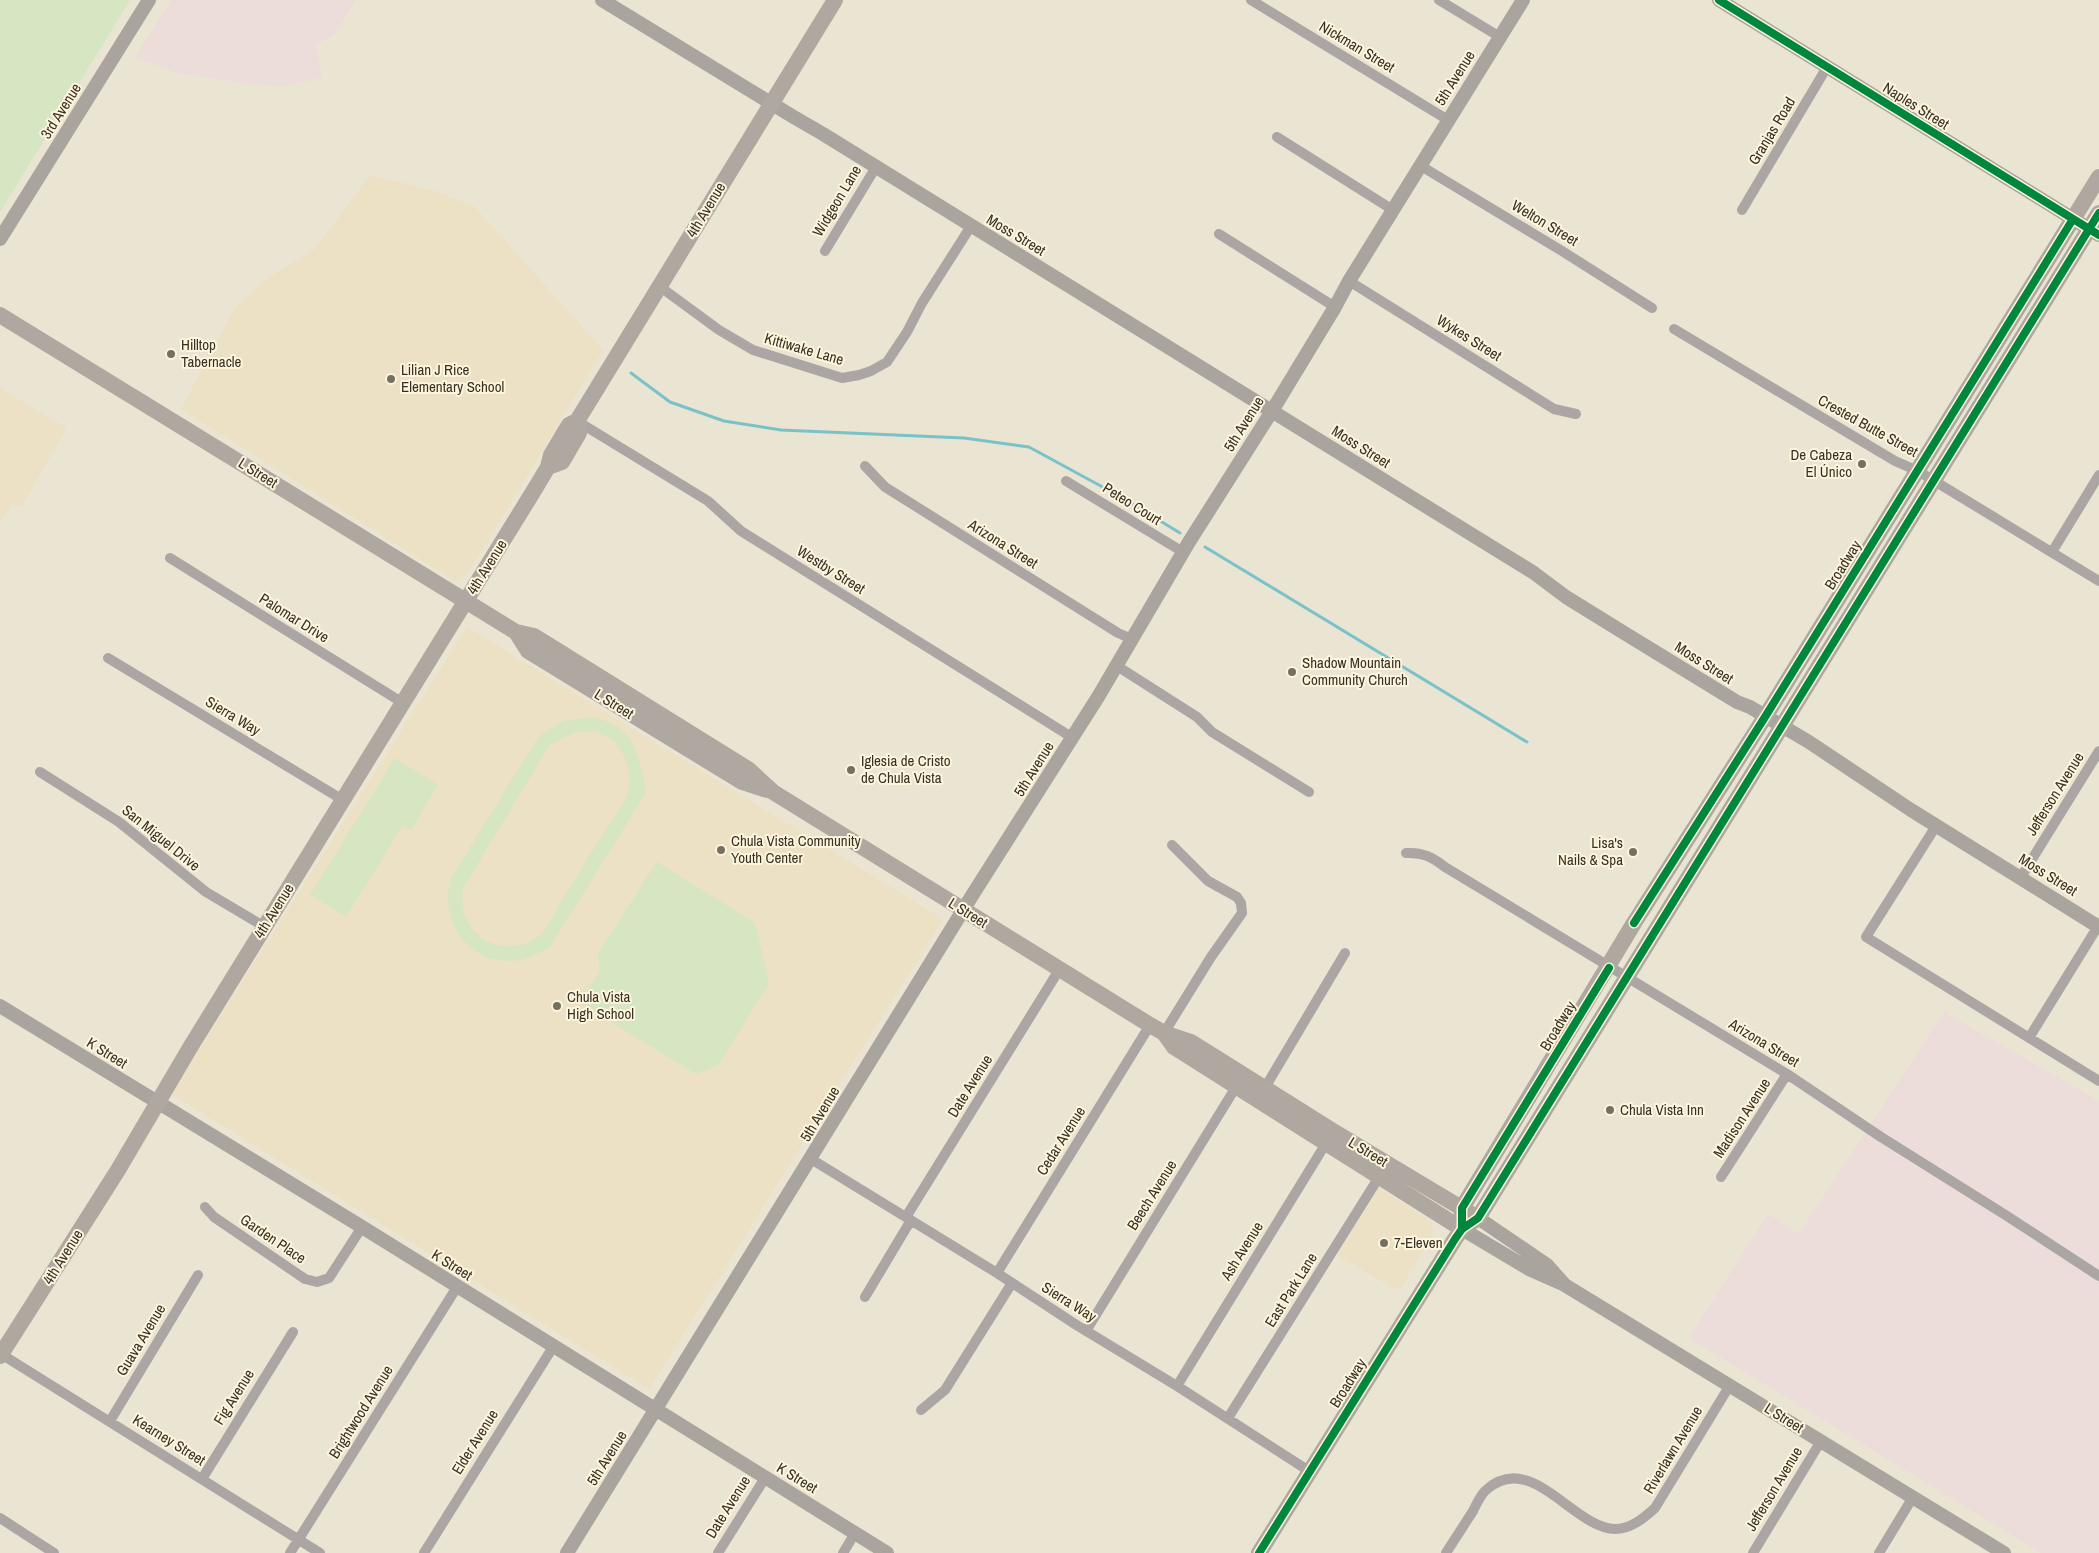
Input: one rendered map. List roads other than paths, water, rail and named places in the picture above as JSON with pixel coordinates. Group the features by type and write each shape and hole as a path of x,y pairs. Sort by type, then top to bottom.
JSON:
{"main road":[{"name":"4th Avenue","path":"1,1352 118,1170 157,1103 548,467 562,462 579,433 577,421 770,103 835,0"},
{"name":"Broadway","path":"1462,1208 1634,924 1765,717 2099,177"},
{"name":"Broadway","path":"1259,1553 1309,1470 1462,1229 1478,1218 1932,480 2094,232 2099,213"},
{"name":"L Street","path":"0,315 516,632 534,636 599,676 748,769 773,792 1157,1029 1174,1047 1241,1080 1329,1137 1478,1218"},
{"name":"L Street","path":"1329,1137 1378,1177 1435,1210 1462,1229"},
{"path":"1462,1208 1462,1229"}],"street":[{"name":"3rd Avenue","path":"0,239 149,0"},
{"name":"Moss Street","path":"602,0 1534,573 1566,597 1737,702 1781,726 1861,775 1936,826 2098,926"},
{"name":"Nickman Street","path":"1251,0 1448,120"},
{"path":"1439,0 1500,38"},
{"name":"5th Avenue","path":"566,1553 964,910 1073,738 1183,552 1272,411 1349,281 1523,0"},
{"name":"Naples Street","path":"1719,0 2094,232"},
{"name":"Granjas Road","path":"1742,210 1827,67"},
{"path":"1277,137 1393,210"},
{"name":"Welton Street","path":"1421,166 1652,308"},
{"name":"Widgeon Lane","path":"825,251 876,167"},
{"name":"Kittiwake Lane","path":"659,286 719,330 753,350 842,378 859,376 872,371 886,362 907,332 922,303 971,226"},
{"path":"1219,234 1335,307"},
{"name":"Wykes Street","path":"1349,281 1554,409 1576,414"},
{"name":"Crested Butte Street","path":"1674,328 1895,461 1918,471 2099,581"},
{"name":"Westby Street","path":"577,421 708,501 741,531 1073,738"},
{"name":"Arizona Street","path":"865,466 885,487 1118,633 1132,639"},
{"path":"2052,552 2099,475"},
{"name":"Peteo Court","path":"1066,480 1183,552"},
{"name":"Palomar Drive","path":"170,558 403,703"},
{"name":"Sierra Way","path":"108,658 344,800"},
{"path":"1117,666 1197,717 1212,732 1309,792"},
{"name":"Jefferson Avenue","path":"2021,877 2099,751"},
{"name":"San Miguel Drive","path":"40,772 119,822 206,892 265,927"},
{"path":"1936,826 1866,937 2099,1081"},
{"name":"Cedar Avenue","path":"997,1273 1157,1029 1242,914 1237,897 1208,881 1172,845"},
{"name":"Arizona Street","path":"1406,854 1419,853 1433,858 1609,968 1787,1074 1880,1137 2099,1276"},
{"path":"2029,1038 2098,926"},
{"path":"1262,1094 1345,952"},
{"name":"Date Avenue","path":"865,1297 909,1219 1059,970"},
{"name":"K Street","path":"0,1006 362,1227 457,1288 887,1553"},
{"name":"Madison Avenue","path":"1721,1177 1787,1074"},
{"name":"Beech Avenue","path":"1086,1330 1241,1080"},
{"name":"Ash Avenue","path":"1177,1386 1329,1137"},
{"name":"Sierra Way","path":"811,1159 997,1273 1309,1470"},
{"name":"East Park Lane","path":"1228,1418 1378,1177"},
{"name":"Garden Place","path":"205,1207 214,1217 305,1280 317,1282 329,1278 362,1227"},
{"name":"L Street","path":"1478,1218 1547,1265 1563,1284"},
{"name":"L Street","path":"1462,1229 1528,1269 1563,1284 1730,1384 2004,1553"},
{"name":"Guava Avenue","path":"110,1422 198,1275"},
{"path":"921,1410 944,1390 1012,1284"},
{"name":"Brightwood Avenue","path":"290,1553 457,1288"},
{"name":"Fig Avenue","path":"202,1478 293,1332"},
{"name":"Elder Avenue","path":"424,1553 553,1347"},
{"name":"Kearney Street","path":"1,1352 320,1553"},
{"name":"Riverlawn Avenue","path":"1446,1553 1485,1492 1500,1482 1517,1478 1550,1492 1599,1524 1614,1529 1627,1527 1642,1520 1655,1508 1730,1384"},
{"name":"Jefferson Avenue","path":"1753,1553 1822,1441"},
{"name":"Date Avenue","path":"718,1553 765,1478"},
{"path":"1879,1553 1913,1497"},
{"path":"0,1518 54,1553"},
{"path":"843,1553 855,1533"}],"waterway":[{"path":"631,373 670,402 724,421 781,430 964,438 1029,447 1121,497 1180,533"},
{"path":"1205,547 1527,742"}],"place":[{"name":"Hilltop Tabernacle","path":"171,354"},
{"name":"Lilian J Rice Elementary School","path":"391,379"},
{"name":"De Cabeza El Único","path":"1862,464"},
{"name":"Shadow Mountain Community Church","path":"1292,672"},
{"name":"Iglesia de Cristo de Chula Vista","path":"851,770"},
{"name":"Chula Vista Community Youth Center","path":"721,850"},
{"name":"Lisa's Nails & Spa","path":"1633,852"},
{"name":"Chula Vista High School","path":"557,1006"},
{"name":"Chula Vista Inn","path":"1610,1110"},
{"name":"7-Eleven","path":"1384,1243"}]}
